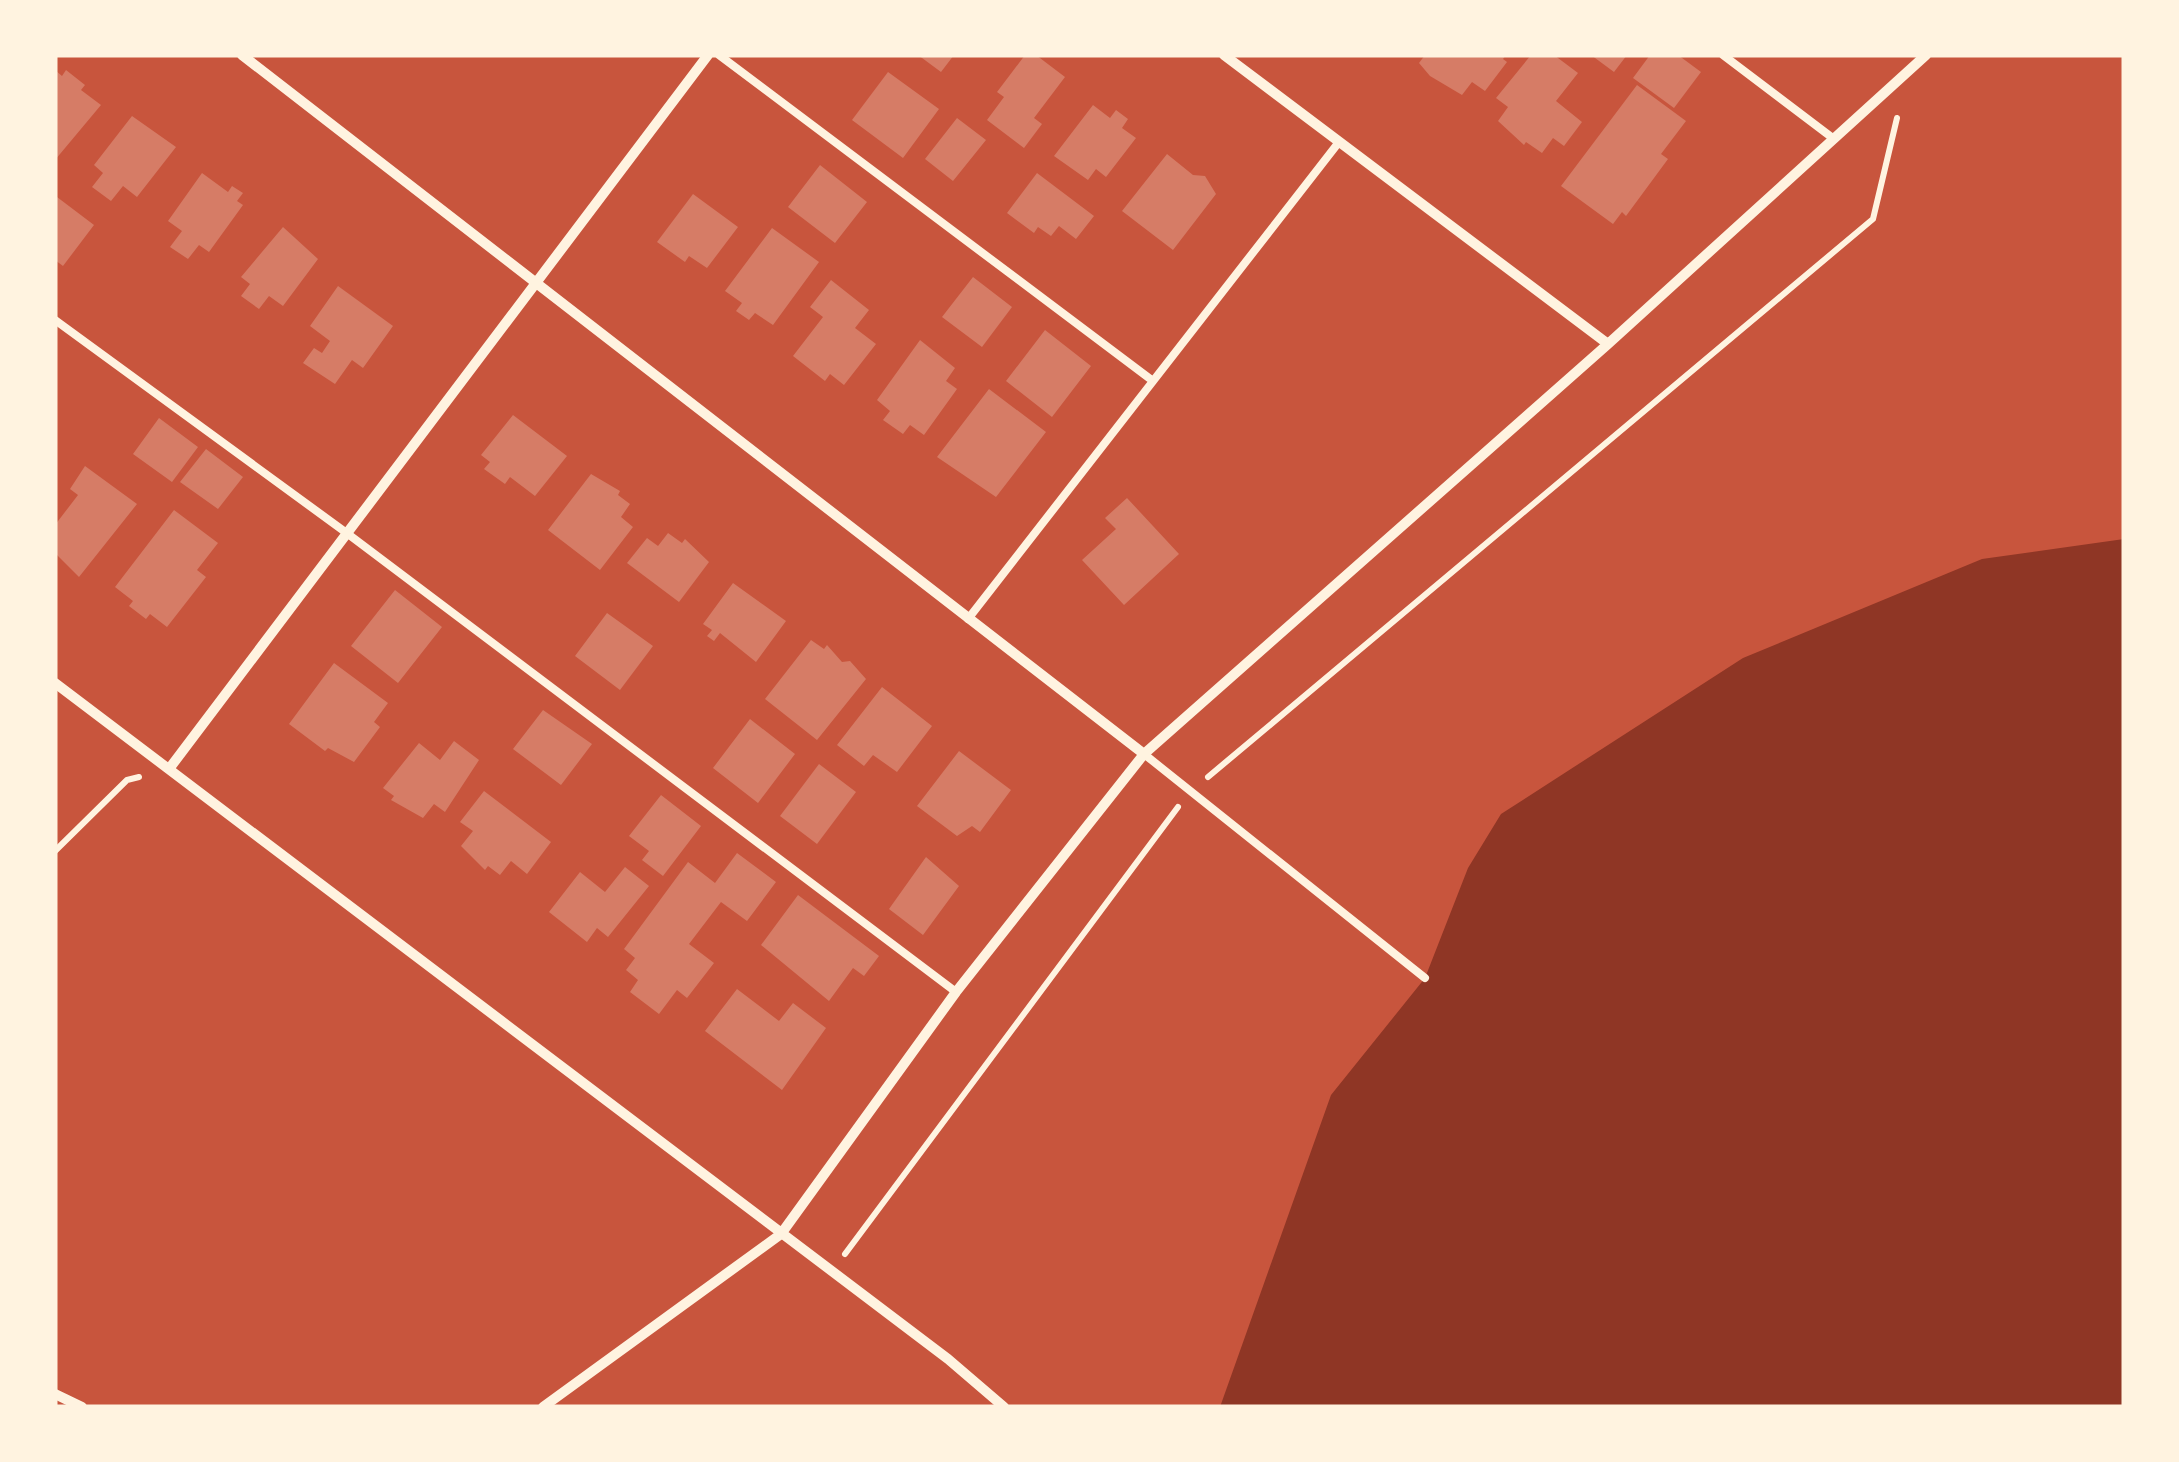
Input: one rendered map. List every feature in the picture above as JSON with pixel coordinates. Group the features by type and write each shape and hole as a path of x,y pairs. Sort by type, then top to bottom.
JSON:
{"street":[{"path":"242,55 1144,754"},
{"path":"169,769 708,55"},
{"path":"1224,55 1608,344"},
{"path":"543,1407 781,1234 956,992 1144,754 1608,344 1926,55"},
{"path":"55,683 832,1271 1004,1407"},
{"path":"55,1394 82,1407"}],"lane":[{"path":"719,55 1153,381"},
{"path":"1723,55 1834,139"},
{"path":"968,619 1339,142"},
{"path":"55,320 348,534 956,992"},
{"path":"1144,754 1425,978"}],"path":[{"path":"832,1271 1190,792 1873,218 1908,71"},
{"path":"55,851 128,780 169,769"}],"shaded area":[{"path":"2124,539 2124,1407 1220,1407 1331,1095 1425,978 1468,868 1501,814 1743,658 1982,559"}],"building":[{"path":"918,55 954,55 941,72"},
{"path":"1025,55 1036,55 1065,77 1034,118 1042,124 1024,148 987,120 1004,97 997,92"},
{"path":"1425,55 1506,55 1503,59 1507,62 1485,91 1472,82 1462,95 1430,76 1419,63"},
{"path":"1531,55 1554,55 1578,73 1556,101 1582,122 1564,146 1553,138 1542,153 1526,142 1524,145 1498,121 1508,107 1496,98"},
{"path":"1591,55 1627,55 1614,72"},
{"path":"1650,55 1678,55 1701,72 1674,108 1633,78"},
{"path":"55,70 62,76 66,70 85,85 81,90 101,105 55,160"},
{"path":"888,72 939,109 903,158 852,120"},
{"path":"1637,85 1686,121 1661,154 1668,159 1626,216 1622,212 1613,224 1561,186"},
{"path":"1093,105 1110,118 1116,110 1128,119 1122,128 1136,138 1106,177 1096,169 1088,180 1054,156"},
{"path":"132,116 176,147 137,197 123,186 111,201 92,187 103,173 94,165"},
{"path":"957,118 986,140 953,181 925,159"},
{"path":"1167,154 1193,175 1205,176 1216,194 1173,250 1122,211"},
{"path":"820,165 867,202 835,243 788,207"},
{"path":"202,173 228,192 232,186 243,193 237,201 243,205 209,252 199,245 188,259 170,247 182,231 168,221"},
{"path":"1037,173 1094,216 1076,239 1059,226 1051,236 1038,227 1034,233 1007,213"},
{"path":"693,194 738,227 707,268 689,256 685,262 657,242"},
{"path":"57,197 94,225 63,266 55,260"},
{"path":"283,227 318,259 283,306 269,296 259,309 241,296 250,284 241,277"},
{"path":"772,228 819,262 773,325 755,313 749,320 736,311 742,303 725,291"},
{"path":"973,277 1012,307 982,347 942,317"},
{"path":"831,280 869,310 855,328 876,344 844,385 830,374 825,381 793,356 823,317 810,307"},
{"path":"338,286 393,326 363,368 352,360 335,384 303,363 314,348 322,353 330,341 310,326"},
{"path":"1045,330 1091,366 1052,417 1006,381"},
{"path":"920,340 955,368 946,381 957,389 924,435 910,425 903,434 883,420 890,411 877,400"},
{"path":"989,389 1046,432 996,497 937,457"},
{"path":"513,415 567,456 535,496 510,477 505,484 484,469 490,462 481,455"},
{"path":"159,418 198,447 172,482 133,454"},
{"path":"206,449 243,477 218,509 180,482"},
{"path":"85,466 137,504 79,577 55,553 55,525 78,495 70,489"},
{"path":"591,474 620,491 618,495 630,504 621,517 633,527 600,570 548,530"},
{"path":"1127,498 1179,554 1124,605 1082,560 1116,529 1105,518"},
{"path":"174,510 218,543 197,570 206,577 167,627 150,614 146,619 129,606 133,601 115,587"},
{"path":"668,533 682,543 685,539 709,562 679,602 627,563 647,538 658,546"},
{"path":"733,583 786,621 756,662 720,633 714,641 707,636 712,630 703,624"},
{"path":"395,590 442,627 398,683 351,646"},
{"path":"607,613 653,646 620,690 575,656"},
{"path":"811,640 824,649 827,645 842,662 850,661 866,679 817,740 765,699"},
{"path":"334,663 388,703 374,722 380,727 354,762 328,748 325,751 289,724"},
{"path":"882,687 932,726 897,772 873,755 864,766 837,745"},
{"path":"543,710 592,744 561,785 513,749"},
{"path":"750,719 795,754 758,803 713,768"},
{"path":"454,741 479,760 445,812 434,804 423,818 391,800 394,796 383,788 419,743 440,760"},
{"path":"959,751 1011,790 980,832 972,826 957,836 917,806"},
{"path":"819,764 856,792 817,844 780,816"},
{"path":"484,791 551,842 527,874 511,861 500,875 488,866 485,870 461,846 473,831 460,822"},
{"path":"661,795 701,826 663,876 642,860 649,851 629,836"},
{"path":"737,853 776,882 747,921 721,902 689,944 714,963 687,998 677,990 659,1014 630,992 638,980 626,970 635,958 624,949 688,862 715,883"},
{"path":"926,857 959,886 923,935 889,909"},
{"path":"625,867 649,886 608,937 597,928 587,942 549,912 580,872 605,892"},
{"path":"798,895 879,956 864,976 853,968 829,1001 761,945"},
{"path":"737,989 779,1021 793,1003 826,1028 782,1090 705,1031"}]}
